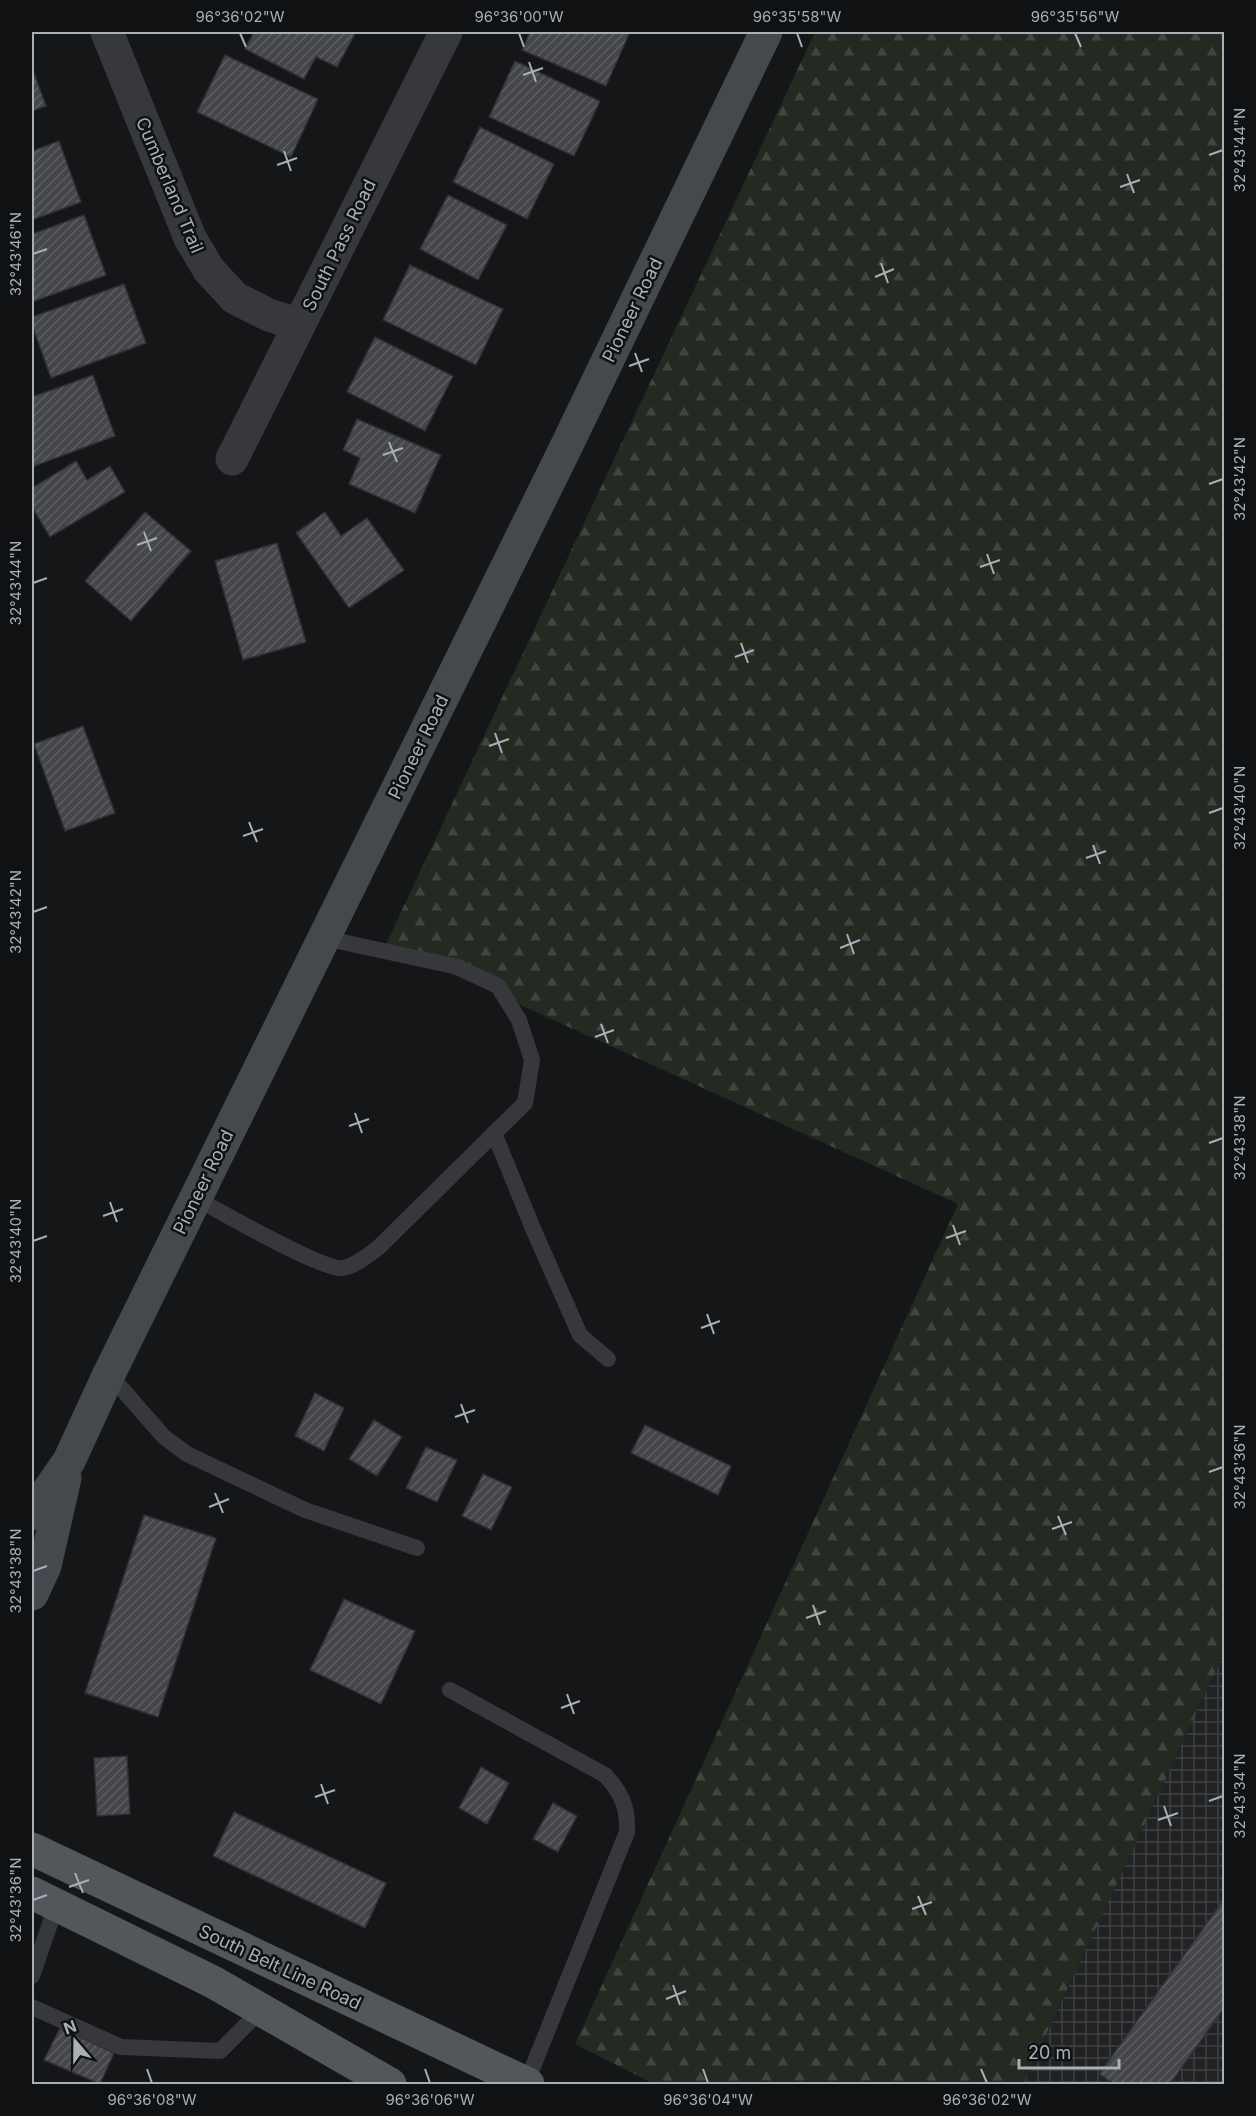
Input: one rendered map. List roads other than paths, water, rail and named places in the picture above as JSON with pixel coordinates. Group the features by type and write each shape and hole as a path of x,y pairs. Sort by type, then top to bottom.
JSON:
{"main road":[{"name":"Pioneer Road","path":"32,1514 69,1461 109,1374 565,448 766,32"},
{"name":"Pioneer Road","path":"32,1594 45,1566 69,1461"},
{"name":"South Belt Line Road","path":"32,1849 527,2084"},
{"path":"44,1899 213,1982 390,2085"}],"street":[{"name":"Cumberland Trail","path":"107,32 190,238 209,270 235,298 269,315 299,325"},
{"name":"South Pass Road","path":"232,459 446,32"}],"lane":[{"path":"195,1198 293,1251 330,1266 342,1268 380,1247 525,1103 532,1060 519,1020 498,986 458,968 324,938"},
{"path":"494,1133 580,1335 608,1359"},
{"path":"109,1374 164,1437 187,1454 305,1510 417,1548"},
{"path":"450,1690 605,1775 617,1787 628,1814 627,1832 527,2084"},
{"path":"32,1976 44,1899"},
{"path":"32,2007 121,2047 220,2051 261,2010"}]}
